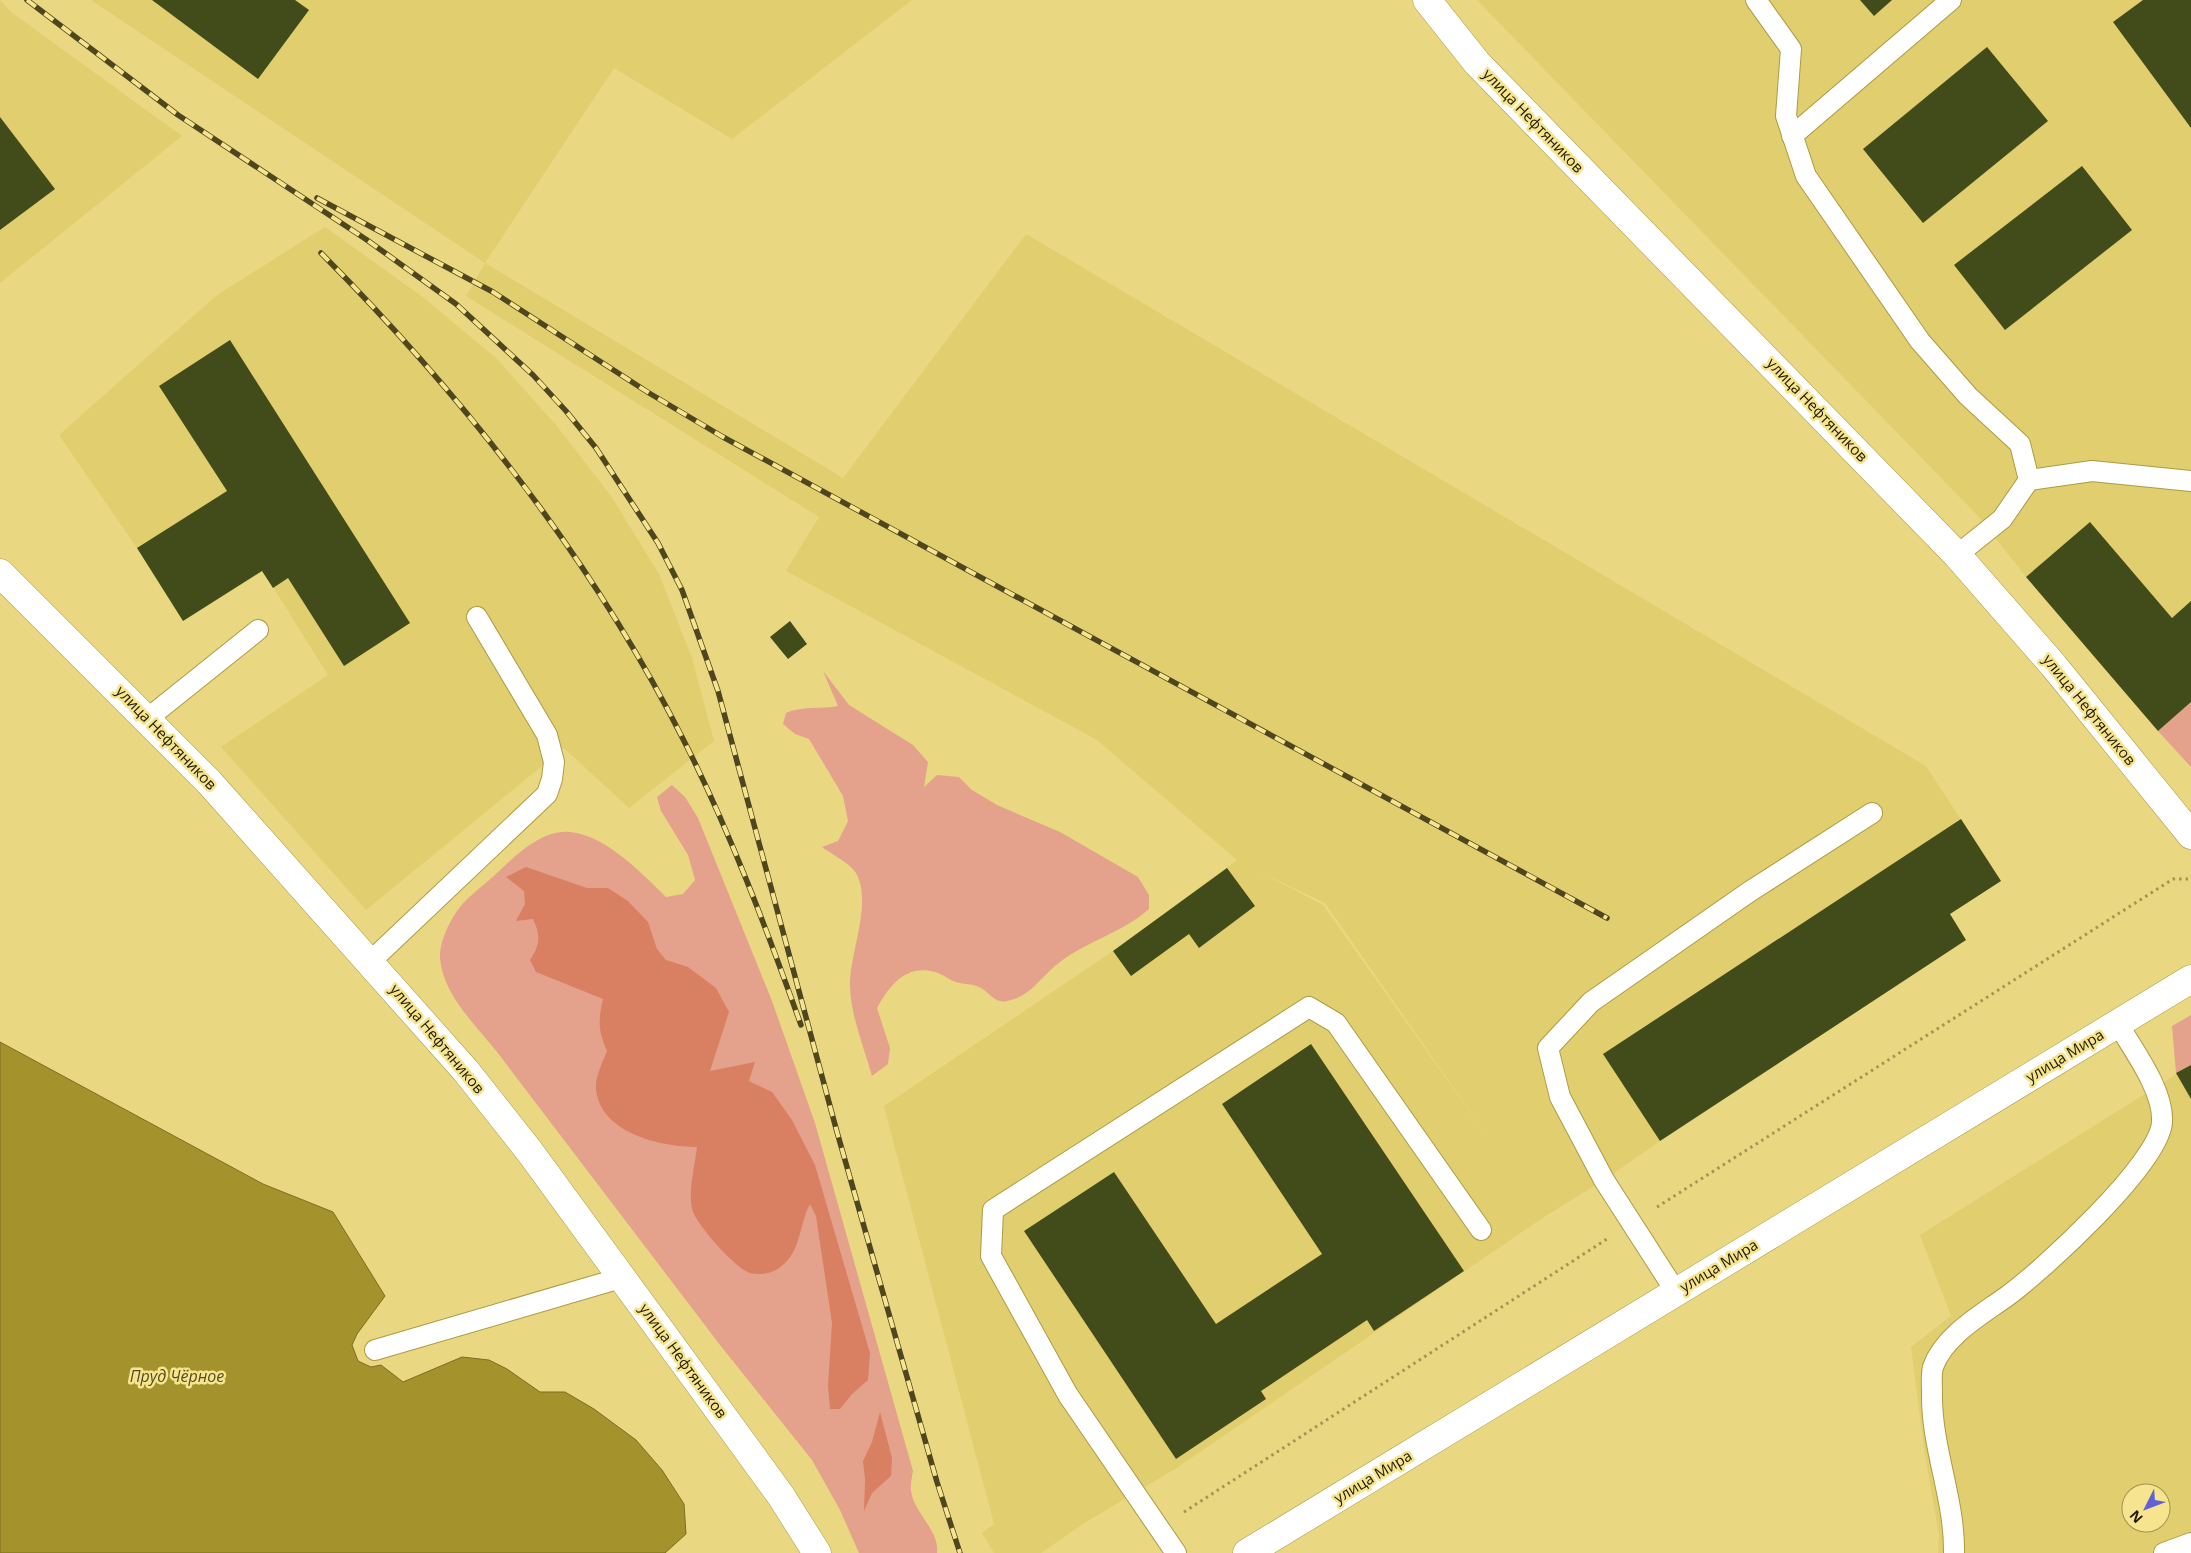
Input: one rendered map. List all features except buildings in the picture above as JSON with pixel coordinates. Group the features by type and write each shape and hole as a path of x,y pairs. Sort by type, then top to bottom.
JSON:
{"main road":[{"name":"улица Нефтяников","path":"1427,0 1477,63 1957,555 2054,666 2191,835"},
{"name":"улица Нефтяников","path":"0,573 209,782 371,961 466,1071 530,1152 781,1496 817,1553"},
{"name":"улица Мира","path":"1247,1553 2191,980"}],"lane":[{"path":"1756,0 1791,49 1786,116 1806,176 1920,340 1968,396 2020,444 2029,480"},
{"path":"1792,136 1951,0"},
{"path":"1957,555 2002,519 2029,480 2092,471 2191,480"},
{"path":"371,961 547,794 552,779 554,762 547,735 476,618"},
{"path":"147,718 258,630"},
{"path":"1676,1292 1604,1180 1560,1098 1548,1048 1591,1002 1749,892 1872,812"},
{"path":"1176,1553 1068,1395 991,1256 993,1210 1308,1007 1336,1023 1481,1230"},
{"path":"1954,1553 1950,1505 1931,1416 1933,1367 1944,1348 1967,1326 2057,1256 2142,1164 2158,1142 2162,1123 2161,1104 2118,1024"},
{"path":"375,1350 621,1278"},
{"path":"2164,1553 2191,1543"}],"path":[{"path":"1159,1528 1632,1223 2173,879 2191,880"}],"shaded area":[{"path":"0,0 11,12 182,136 0,283"},
{"path":"91,0 912,0 732,139 614,68 485,263"},
{"path":"1477,0 2191,0 2191,702 2158,731 2026,577 1978,516"},
{"path":"325,227 420,295 496,358 556,425 611,496 659,574 692,658 714,741 629,808 564,748 366,910 221,747 328,675 263,571 183,621 137,548 59,435 217,295"},
{"path":"1026,234 1926,766 2001,881 1950,914 1966,940 1660,1141 1604,1180 1544,1217 1175,1469 1086,1522 1041,1553 994,1553 982,1533 994,1524 884,1106 1113,951 1237,860 1097,740 786,571 819,517 466,296 485,263 843,478","holes":["1258,871 1325,903 1490,1140 1323,905"]},
{"path":"823,671 849,705 913,745 928,762 924,787 937,775 959,777 972,790 997,805 1060,832 1138,877 1149,895 1149,909 1138,918 1078,950 1055,966 1028,992 1015,999 999,1001 978,986 956,982 941,974 925,970 916,971 900,978 893,984 877,1008 890,1048 888,1064 872,1076 855,1021 850,987 861,914 861,885 853,869 822,847 838,841 848,821 843,796 809,739 795,734 783,724 786,713 792,711 804,708 838,706"},
{"path":"2191,702 2191,767 2158,731"},
{"path":"672,785 685,797 698,818 772,1001 815,1123 913,1471 911,1489 913,1499 935,1537 937,1553 859,1553 840,1510 812,1460 720,1345 497,1052 470,1020 454,997 443,972 440,959 441,946 449,925 460,907 525,848 558,832 570,832 596,840 622,857 666,897 683,894 695,880 688,855 661,811 657,797"},
{"path":"526,867 587,888 608,888 628,901 648,922 657,949 666,960 688,967 716,988 729,1012 710,1071 755,1062 749,1081 772,1092 792,1120 815,1165 870,1353 868,1380 852,1394 840,1409 830,1409 828,1386 832,1323 816,1216 810,1204 794,1250 785,1263 769,1273 750,1273 743,1270 718,1246 702,1227 693,1212 691,1188 697,1147 666,1144 650,1140 620,1126 608,1116 600,1103 596,1088 598,1074 607,1051 600,1025 603,999 536,972 530,960 536,950 537,930 533,919 516,921 525,904 524,891 506,877"},
{"path":"2191,1015 2191,1065 2176,1073 2172,1026"},
{"path":"2191,1065 2191,1553 1938,1553 1939,1535 1925,1455 1911,1347 1951,1316 1920,1235"},
{"path":"880,1412 892,1458 891,1476 872,1493 864,1511 865,1479 863,1461 872,1442"}],"water":[{"name":"Пруд Чёрное","path":"0,1042 263,1184 333,1212 385,1296 357,1334 352,1345 358,1361 371,1367 381,1365 403,1382 462,1357 489,1360 507,1369 540,1392 565,1392 594,1409 636,1440 662,1470 684,1504 686,1534 665,1553 0,1553"}],"railway":[{"path":"27,0 178,115 367,240 456,304 533,375 566,411 596,448 658,543 682,590 718,691 837,1132 937,1482 960,1553"},
{"path":"317,198 493,292 649,393 723,437 1607,918"},
{"path":"321,253 425,364 474,422 566,544 608,607 647,672 700,773 746,880 801,1025"}]}
